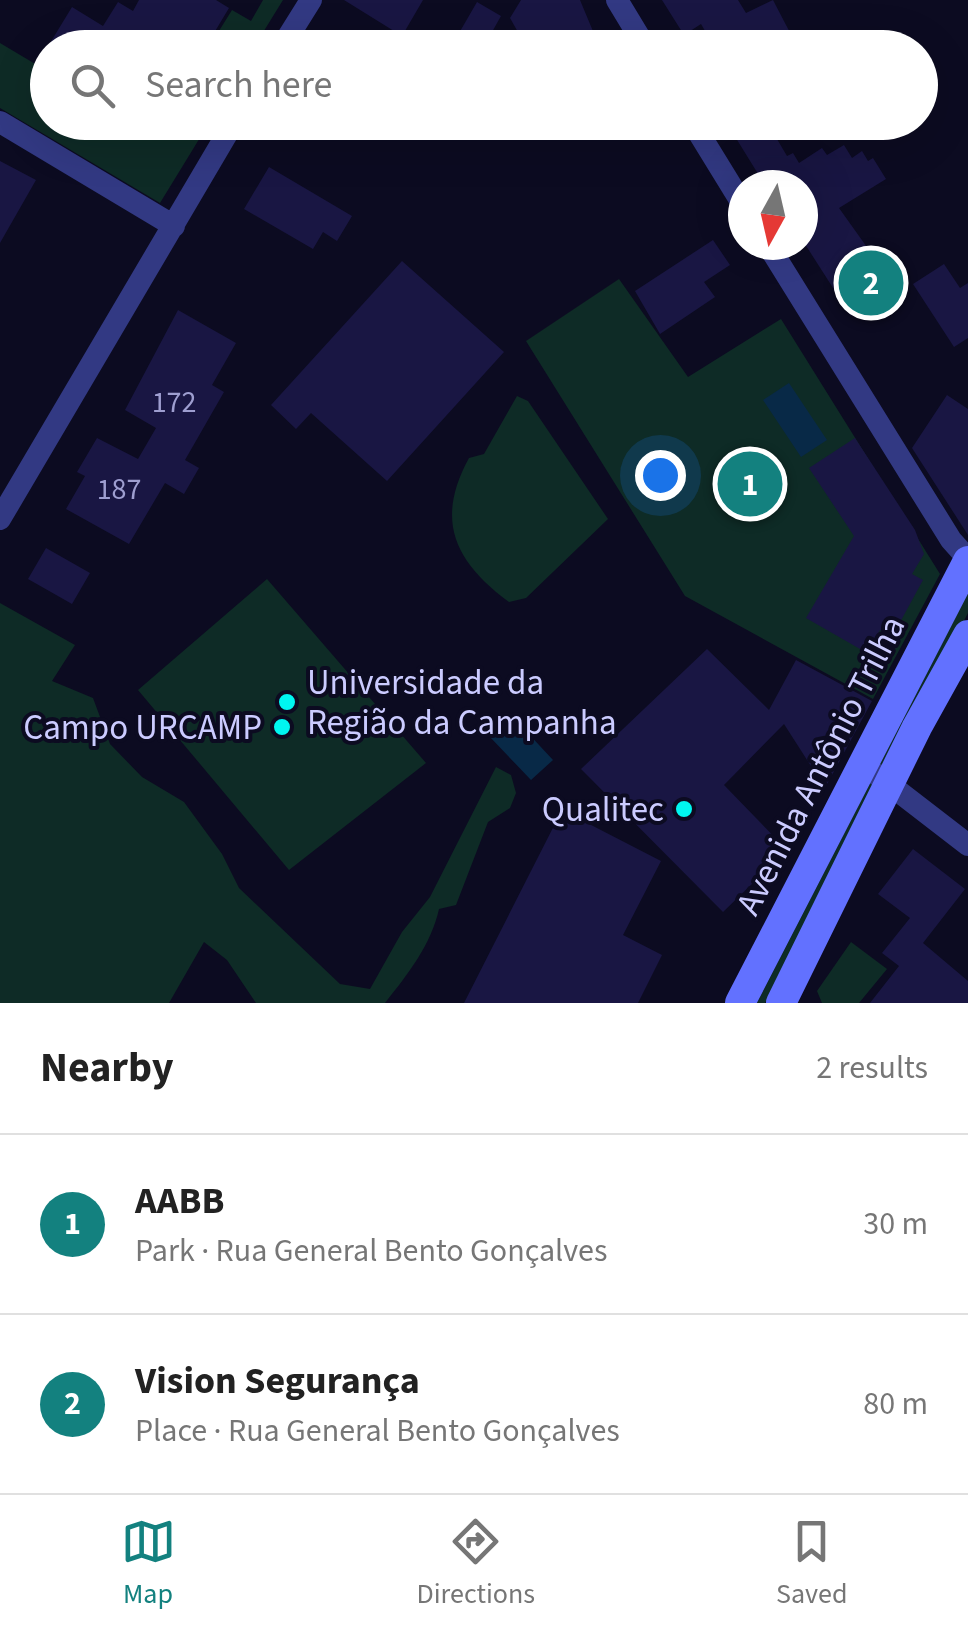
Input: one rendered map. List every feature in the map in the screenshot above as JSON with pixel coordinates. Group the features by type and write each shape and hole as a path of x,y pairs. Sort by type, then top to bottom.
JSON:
{"main road":[{"name":"Avenida Antônio Trilha","path":"740,1003 968,560"},
{"name":"Avenida Antônio Trilha","path":"782,1003 968,635"}],"street":[{"path":"292,30 311,0"},
{"path":"616,0 635,30"},
{"path":"0,122 30,140"},
{"path":"30,140 174,226"},
{"path":"0,519 7,490 174,226 224,140"},
{"path":"703,140 728,180"},
{"path":"777,260 951,540 968,560"},
{"path":"860,765 890,783 968,846"}],"green space":[{"path":"263,0 283,0 264,30 220,30 232,10 251,21"},
{"path":"0,43 30,61 30,126 0,108"},
{"path":"54,140 199,140 160,203"},
{"path":"619,279 688,377 781,319 940,574 873,699 685,596 526,341"},
{"path":"517,396 528,401 608,519 526,598 509,602 490,587 463,555 452,520 453,501 469,458 484,454"},
{"name":"Campo URCAMP","path":"267,579 426,763 289,870 138,690"},
{"path":"968,593 968,613 765,1003 757,1003"},
{"path":"0,603 75,645 52,681 93,698 110,744 142,777 184,802 222,854 239,888 340,984 370,989 402,932 430,897 496,767 511,775 516,793 510,808 488,822 456,905 439,909 424,947 385,1003 256,1003 227,960 204,942 169,1003 0,1003"},
{"path":"851,942 887,969 859,1003 822,1003 817,991"}],"water":[{"path":"789,383 827,440 801,457 763,400"},
{"path":"512,716 553,760 531,780 490,737"}],"building":[{"path":"139,0 216,0 229,8 216,30 58,30 72,7 103,26 118,2 133,11"},
{"path":"344,0 423,0 406,30 392,30"},
{"path":"521,0 580,0 592,30 517,30 510,18"},
{"path":"662,0 738,0 746,13 773,0 789,30 704,30 701,24 692,30 681,30"},
{"path":"477,2 501,16 493,30 461,30"},
{"path":"737,140 778,140 787,156 793,153 799,163 822,148 827,155 844,145 852,158 862,151 868,161 873,158 886,179 839,208 879,264 893,255 908,281 851,316 815,260 818,170 756,170"},
{"path":"0,161 36,180 0,243"},
{"path":"269,167 352,216 337,241 323,232 313,249 244,209"},
{"path":"713,240 730,265 704,282 715,297 660,334 635,291"},
{"path":"402,261 504,352 387,481 311,413 296,429 271,405"},
{"path":"944,264 960,288 968,283 968,338 954,347 913,284"},
{"path":"178,310 236,343 212,385 224,392 185,460 199,468 184,494 165,483 129,544 66,509 85,476 77,472 97,438 138,459 156,428 125,410"},
{"path":"947,395 968,409 968,535 912,448"},
{"path":"855,438 915,530 924,554 912,574 923,580 892,637 880,630 867,653 806,618 854,536 809,468"},
{"path":"46,548 90,573 72,604 28,579"},
{"path":"707,649 769,710 796,660 872,701 825,788 784,724 724,785 787,850 723,912 581,769"},
{"path":"562,810 661,861 623,935 662,955 638,1003 464,1003"},
{"path":"913,849 965,889 923,943 968,981 968,1003 870,1003 899,966 882,953 910,918 878,894"}],"place":[{"name":"Vision Segurança","path":"871,283"},
{"name":"AABB","path":"750,484"},
{"name":"Universidade da Região da Campanha","path":"287,702"},
{"name":"Campo URCAMP","path":"282,727"},
{"name":"Qualitec","path":"684,809"}]}
